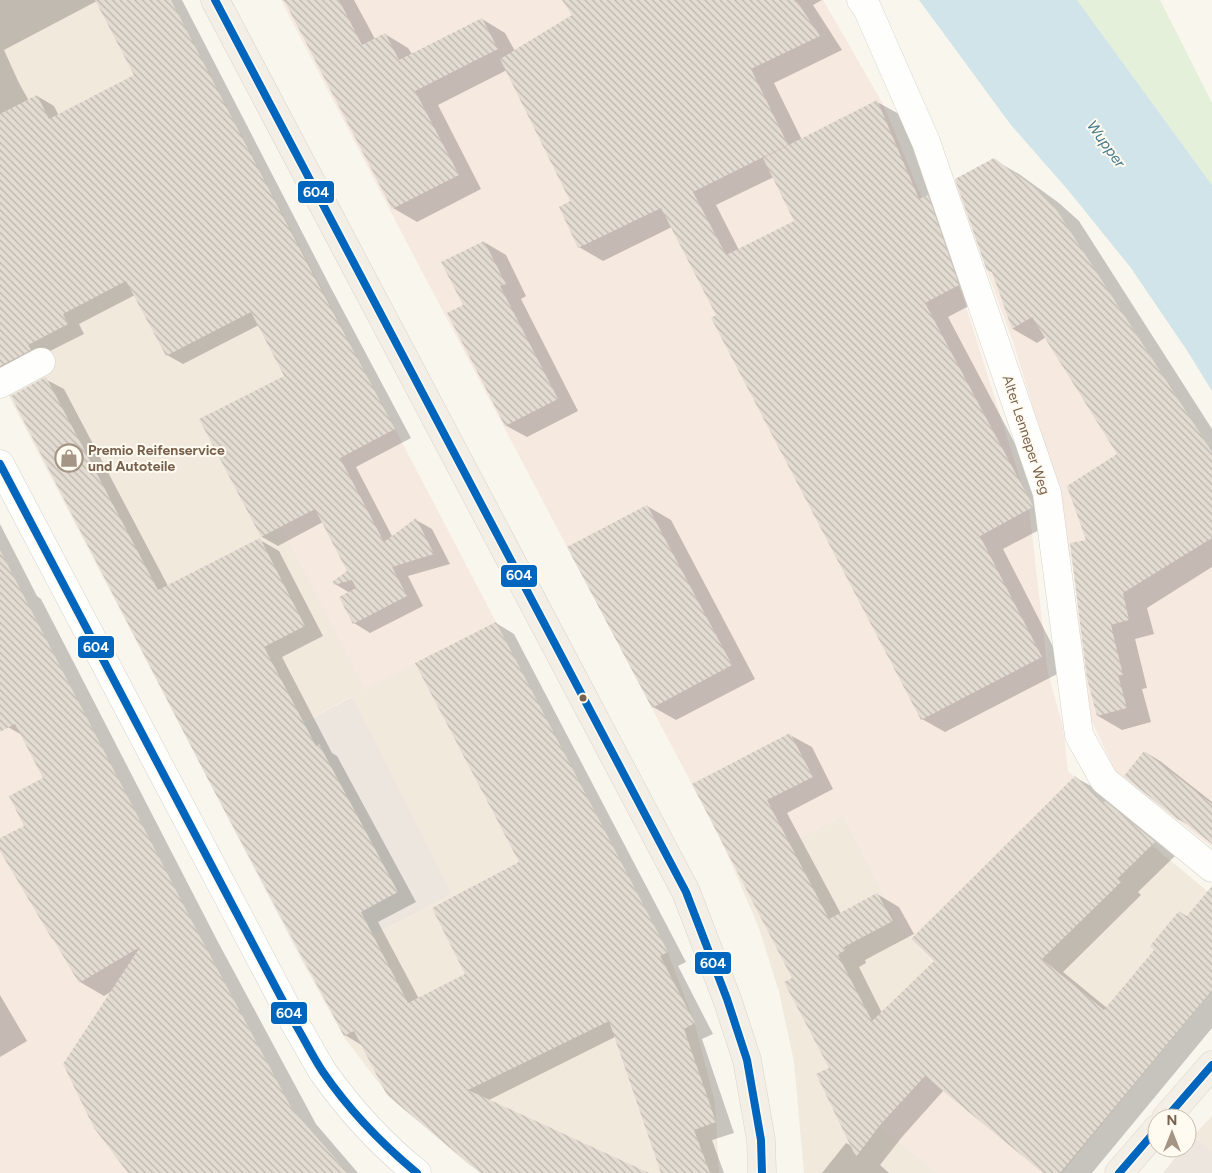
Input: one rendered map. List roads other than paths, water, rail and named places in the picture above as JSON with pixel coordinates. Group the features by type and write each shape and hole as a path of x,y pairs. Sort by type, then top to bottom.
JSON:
{"main road":[{"path":"215,0 686,892 727,998 747,1060 761,1140 762,1173"},
{"path":"1175,1108 1212,1065"},
{"path":"1119,1173 1147,1141"}],"street":[{"name":"Alter Lenneper Weg","path":"861,0 926,142 1047,493 1079,735 1104,780 1212,868"},
{"path":"0,384 40,362"},
{"path":"0,464 290,1013 323,1071 365,1125 416,1173"}],"water":[{"name":"Wupper","path":"919,0 1077,0 1212,185 1212,391 1131,268 1068,190 1011,125"}],"place":[{"name":"Premio Reifenservice und Autoteile","path":"69,458"}]}
